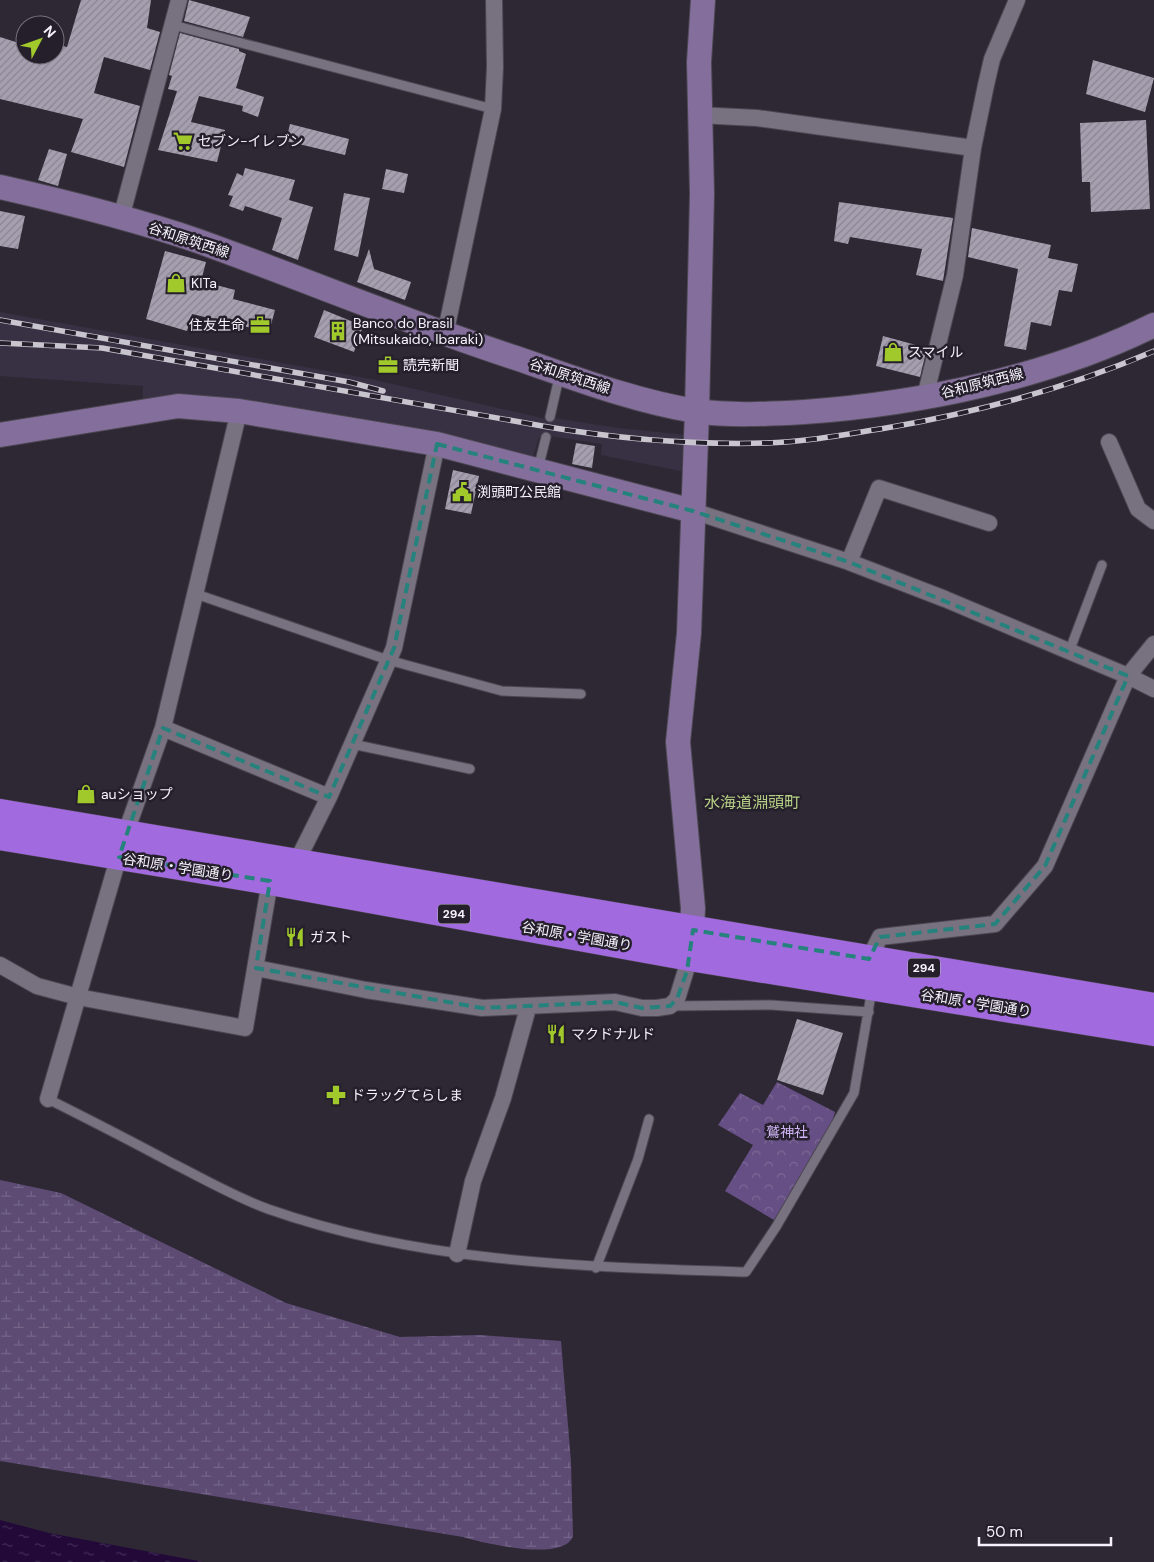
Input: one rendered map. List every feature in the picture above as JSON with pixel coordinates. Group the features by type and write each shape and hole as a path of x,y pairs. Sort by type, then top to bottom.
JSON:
{"highway":[{"name":"谷和原・学園通り","path":"0,813 122,846 270,881 690,957 871,999 1154,1032"},
{"name":"谷和原・学園通り","path":"0,836 296,863 1154,1007"}],"street":[{"path":"121,218 179,0"},
{"path":"445,335 492,110 495,67 494,0"},
{"path":"256,968 366,990 482,1008 528,1008 615,1002 642,1008 670,1006 677,999 690,957 693,930 678,742 690,633 702,194 698,115 703,0"},
{"path":"925,397 955,275 973,148 992,59 1017,0"},
{"path":"698,115 757,118 973,148"},
{"name":"谷和原筑西線","path":"0,187 121,218 196,240 445,335 644,399 697,411 755,415 835,410 925,397 1003,379 1066,360 1123,341 1154,326"},
{"path":"0,435 178,406 239,411 437,444 693,511 849,562 945,599 1128,676 1154,689"},
{"path":"48,1099 122,846 163,728 239,411"},
{"path":"1109,442 1138,509 1154,521"},
{"path":"296,863 329,797 394,648 437,444"},
{"path":"849,562 879,488 989,523"},
{"path":"869,959 880,938 995,924 1045,866 1128,676 1154,644"},
{"path":"163,728 329,797"},
{"path":"0,965 36,986 78,998 245,1028 270,881"},
{"path":"458,1254 473,1181 503,1098 528,1008"}],"lane":[{"path":"173,25 492,110"},
{"path":"550,417 560,373"},
{"path":"538,471 546,438"},
{"path":"1068,652 1102,565"},
{"path":"196,594 388,660 502,691 581,694"},
{"path":"352,744 470,769"},
{"path":"48,1099 223,1189 267,1208 357,1235 458,1254 596,1268 746,1272 776,1227 854,1093 871,999 771,1005 670,1006"},
{"path":"596,1268 638,1159 649,1118"}],"highlighted area":[{"path":"437,444 693,511 849,562 1128,676 1045,866 995,924 880,937 869,959 693,930 687,971 677,999 670,1006 642,1008 615,1002 482,1008 256,968 270,881 119,857 163,728 329,797 394,648"}],"shaded area":[{"path":"0,312 371,379 546,419 547,417 618,428 687,435 686,472 601,455 602,444 550,436 550,438 541,437 538,439 533,457 189,396 172,394 143,400 143,386 0,376"}],"green space":[{"name":"鷲神社","path":"777,1082 835,1112 828,1135 774,1220 725,1191 753,1145 718,1125 740,1093 763,1105"},
{"path":"0,1180 61,1193 286,1303 400,1337 480,1335 561,1341 571,1462 573,1536 567,1544 555,1548 541,1550 506,1547 463,1537 0,1461"}],"water":[{"path":"0,1520 49,1533 204,1562 0,1562"}],"building":[{"path":"81,0 151,0 147,28 160,32 150,70 104,57 94,93 140,106 124,167 71,152 83,119 0,99 0,37 15,42 15,65 65,65 65,46 67,47"},
{"path":"189,0 250,17 243,37 184,21"},
{"path":"180,33 239,49 239,51 246,54 236,88 264,97 258,117 242,111 243,106 199,96 191,122 225,130 217,162 158,150 177,91 168,89 172,76 169,75"},
{"path":"1093,60 1154,78 1145,112 1086,94"},
{"path":"1146,120 1150,209 1091,212 1090,182 1082,182 1080,123"},
{"path":"290,124 349,139 345,155 286,141"},
{"path":"49,149 67,154 58,186 38,180"},
{"path":"245,168 295,180 289,200 313,207 298,260 272,250 282,218 245,206 243,211 229,206 233,196 228,195 237,173 243,176"},
{"path":"386,169 408,174 404,193 382,189"},
{"path":"344,193 370,198 358,257 334,250"},
{"path":"839,202 953,218 943,281 916,275 922,249 850,237 848,244 834,241"},
{"path":"0,211 25,216 18,249 0,246"},
{"path":"972,228 1051,245 1048,258 1078,264 1072,292 1059,290 1051,326 1031,322 1026,350 1004,346 1018,269 968,257"},
{"path":"369,249 374,269 411,282 405,300 357,282"},
{"path":"165,251 206,262 201,281 235,290 233,299 275,310 269,332 192,314 187,331 146,319"},
{"name":"Banco do Brasil (Mitsukaido, Ibaraki)","path":"324,310 363,326 354,352 314,337"},
{"path":"883,336 927,348 920,377 876,366"},
{"path":"576,443 595,446 592,468 572,464"},
{"name":"渕頭町公民館","path":"453,470 479,476 471,514 445,509"},
{"path":"797,1019 843,1033 823,1095 777,1080"}],"railway":[{"path":"0,320 349,382 383,391"},
{"path":"0,343 102,348 548,427 629,438 711,443 796,441 921,422 989,406 1056,387 1154,351"}],"place":[{"name":"セブン-イレブン","path":"183,141"},
{"name":"KITa","path":"176,283"},
{"name":"住友生命","path":"260,325"},
{"name":"Banco do Brasil (Mitsukaido, Ibaraki)","path":"338,331"},
{"name":"スマイル","path":"893,352"},
{"name":"読売新聞","path":"388,365"},
{"name":"渕頭町公民館","path":"462,492"},
{"name":"auショップ","path":"86,794"},
{"name":"ガスト","path":"295,937"},
{"name":"マクドナルド","path":"556,1034"},
{"name":"ドラッグてらしま","path":"336,1095"}],"district":[{"name":"水海道淵頭町","path":"752,802"}]}
